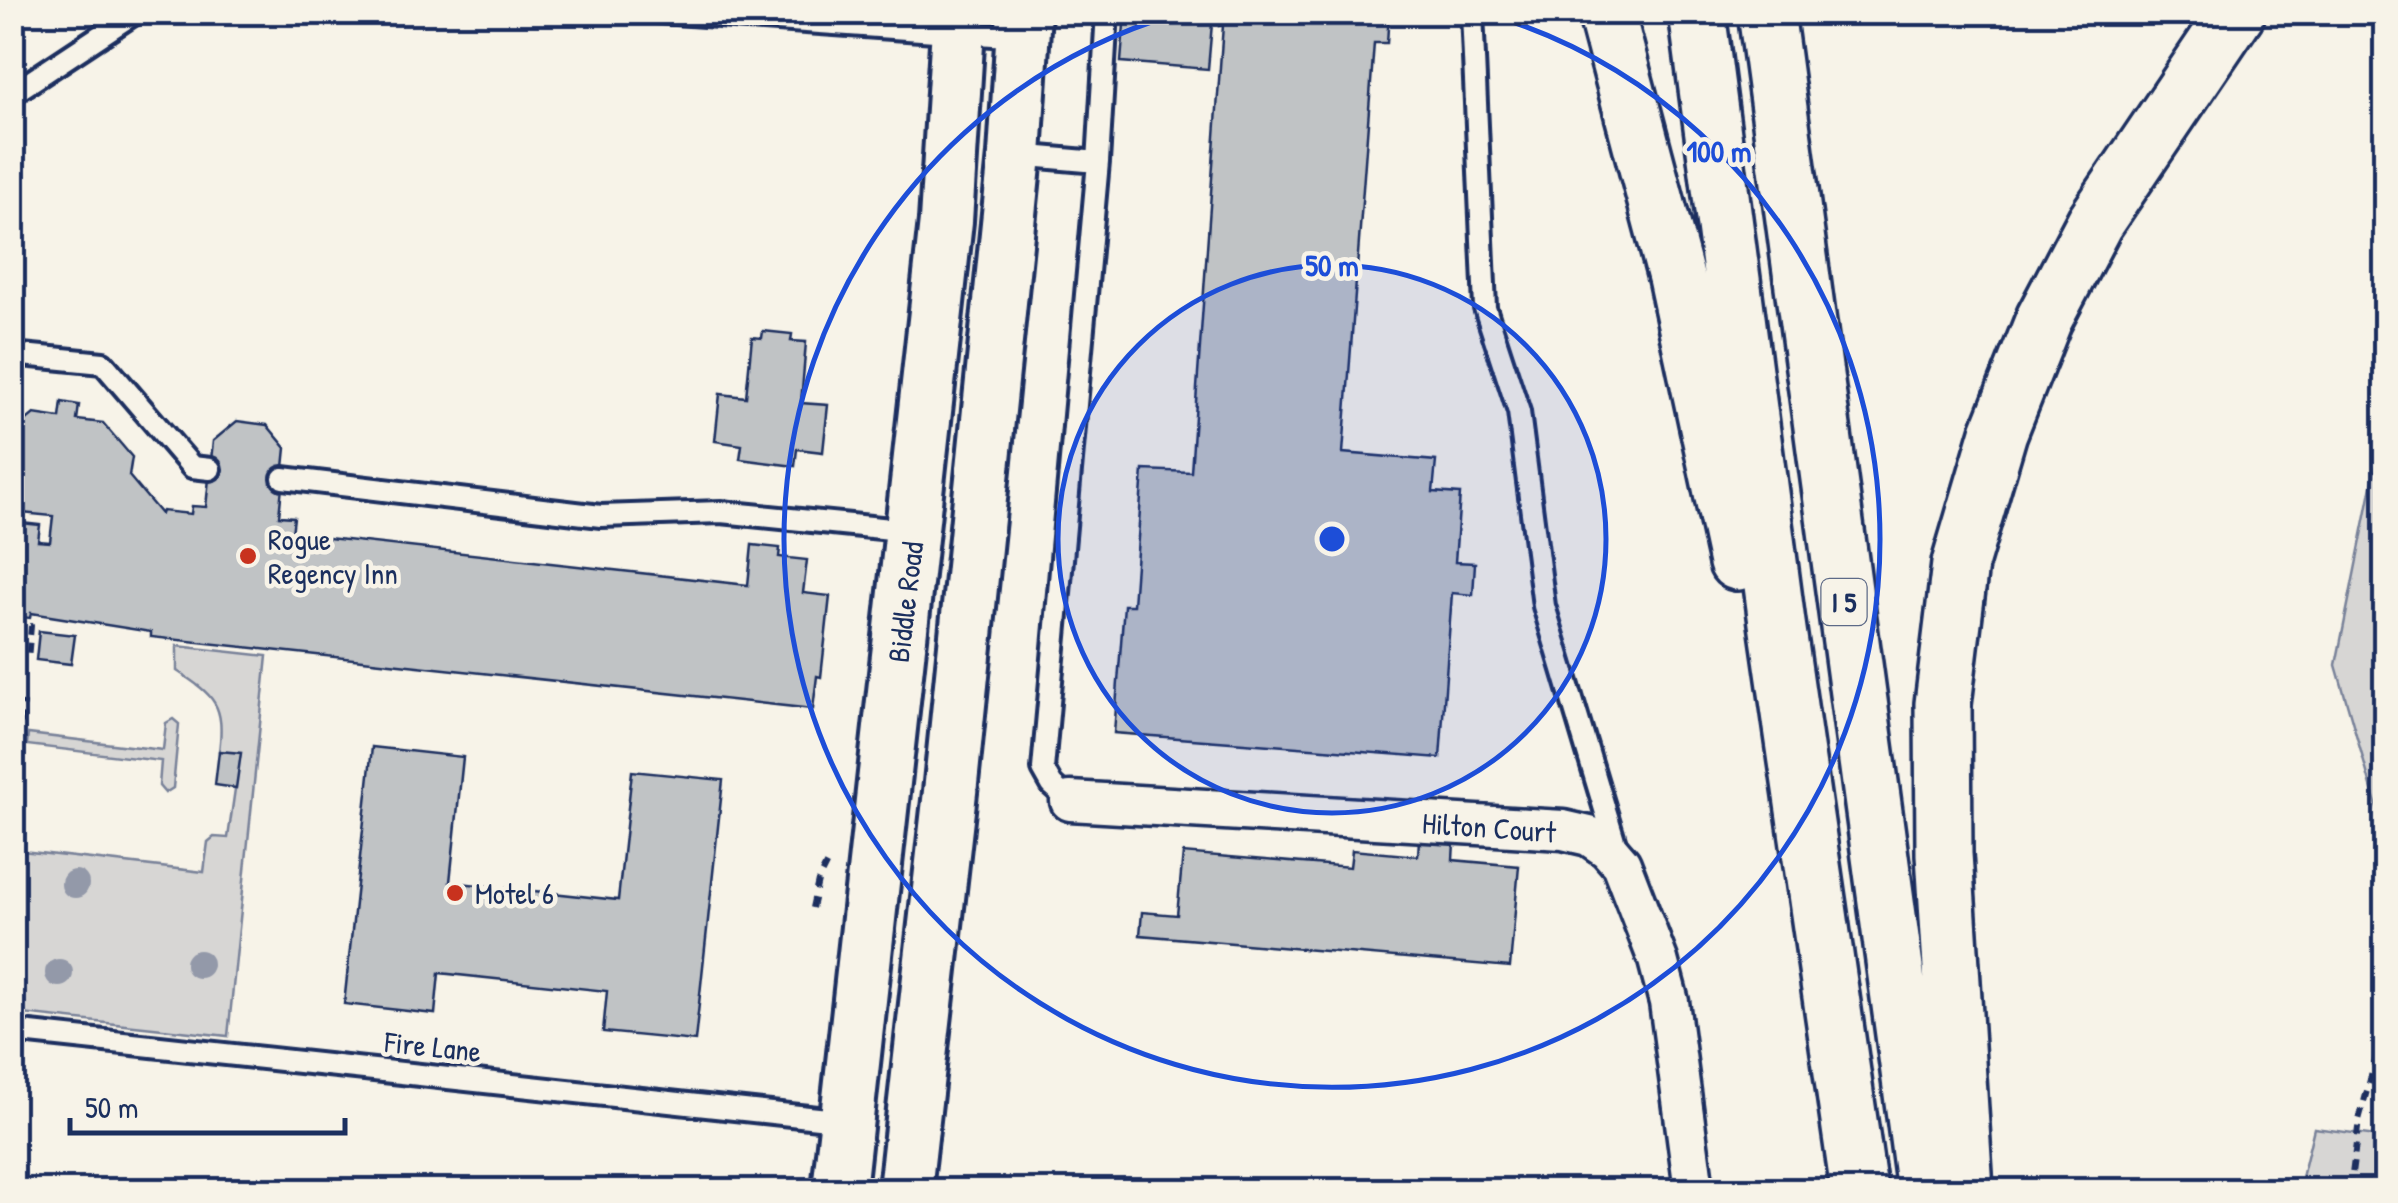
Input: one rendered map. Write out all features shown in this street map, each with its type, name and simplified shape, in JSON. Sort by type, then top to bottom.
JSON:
[{"type":"highway","points":[[1606,12],[1676,277],[1737,562],[1777,623]]},
{"type":"highway","name":"I 5","points":[[1697,12],[1777,623],[1859,1190]]},
{"type":"highway","name":"I 5","points":[[1766,12],[1925,1190]]},
{"type":"highway","points":[[1966,1190],[1944,854],[1943,704],[1960,564],[1999,432],[2044,319],[2095,222],[2238,12]]},
{"type":"main road","name":"Biddle Road","points":[[839,1190],[946,221],[959,23]]},
{"type":"main road","name":"Biddle Road","points":[[905,1190],[949,803],[1024,25]]},
{"type":"street","name":"Hilton Court","points":[[1070,801],[1563,830],[1589,836],[1621,864]]},
{"type":"street","points":[[1621,864],[1658,960],[1668,1002],[1694,1190]]},
{"type":"lane","points":[[12,94],[136,12]]},
{"type":"lane","points":[[662,12],[1024,25]]},
{"type":"lane","points":[[1070,801],[1052,785],[1043,768],[1098,162],[1107,12]]},
{"type":"lane","points":[[1472,12],[1485,308],[1519,412],[1544,606],[1621,864]]},
{"type":"lane","points":[[1014,155],[1098,162]]},
{"type":"lane","points":[[12,354],[103,363],[192,467],[210,469]]},
{"type":"lane","points":[[283,478],[601,516],[721,512],[913,531]]},
{"type":"lane","name":"Fire Lane","points":[[12,1031],[846,1122]]},
{"type":"path","points":[[12,624],[31,626],[28,659]]},
{"type":"path","points":[[16,778],[24,702]]},
{"type":"path","points":[[812,908],[818,880],[837,845]]},
{"type":"path","points":[[2350,1190],[2359,1120],[2386,1020]]},
{"type":"shaded area","points":[[2385,420],[2385,835],[2336,665]]},
{"type":"shaded area","points":[[177,646],[267,656],[228,1036],[13,1013],[13,850],[204,872],[208,842],[214,837],[228,838],[240,754],[219,751],[218,712],[209,695],[177,671]]},
{"type":"shaded area","points":[[173,719],[179,724],[173,788],[165,793],[159,786],[161,761],[27,745],[28,734],[163,750],[166,723]]},
{"type":"shaded area","points":[[2314,1128],[2384,1137],[2385,1134],[2385,1190],[2299,1190]]},
{"type":"building","points":[[1125,12],[1213,12],[1208,69],[1121,62]]},
{"type":"building","points":[[1219,12],[1389,12],[1387,43],[1374,43],[1343,453],[1436,461],[1433,492],[1460,494],[1455,562],[1475,563],[1473,595],[1452,593],[1440,758],[1114,733],[1124,605],[1133,605],[1143,470],[1191,472],[1223,25],[1219,26]]},
{"type":"building","points":[[763,331],[792,334],[791,341],[806,342],[801,403],[828,405],[823,452],[797,449],[795,466],[740,459],[742,445],[715,441],[720,394],[746,397],[752,337],[762,338]]},
{"type":"building","name":"Rogue Regency Inn","points":[[62,402],[79,405],[77,420],[103,423],[132,457],[129,476],[161,514],[191,514],[192,506],[206,507],[213,441],[237,421],[267,425],[286,448],[279,516],[294,517],[292,534],[748,585],[752,545],[780,548],[779,557],[807,560],[803,593],[830,596],[821,677],[817,676],[813,709],[151,637],[151,632],[31,613],[30,618],[12,616],[12,522],[40,525],[38,541],[50,542],[53,516],[12,512],[12,432],[34,414],[60,418]]},
{"type":"building","points":[[39,631],[75,635],[71,664],[36,660]]},
{"type":"building","name":"Motel 6","points":[[372,747],[463,757],[450,882],[618,900],[632,771],[723,780],[695,1041],[603,1032],[607,991],[439,973],[435,1014],[344,1004]]},
{"type":"building","points":[[219,751],[241,753],[236,788],[215,785]]},
{"type":"building","points":[[1419,839],[1454,842],[1453,860],[1519,866],[1510,967],[1140,935],[1142,912],[1177,915],[1183,853],[1350,867],[1352,850],[1418,856]]},
{"type":"place","name":"Rogue Regency Inn","points":[[248,556]]},
{"type":"place","name":"Motel 6","points":[[455,893]]}]
